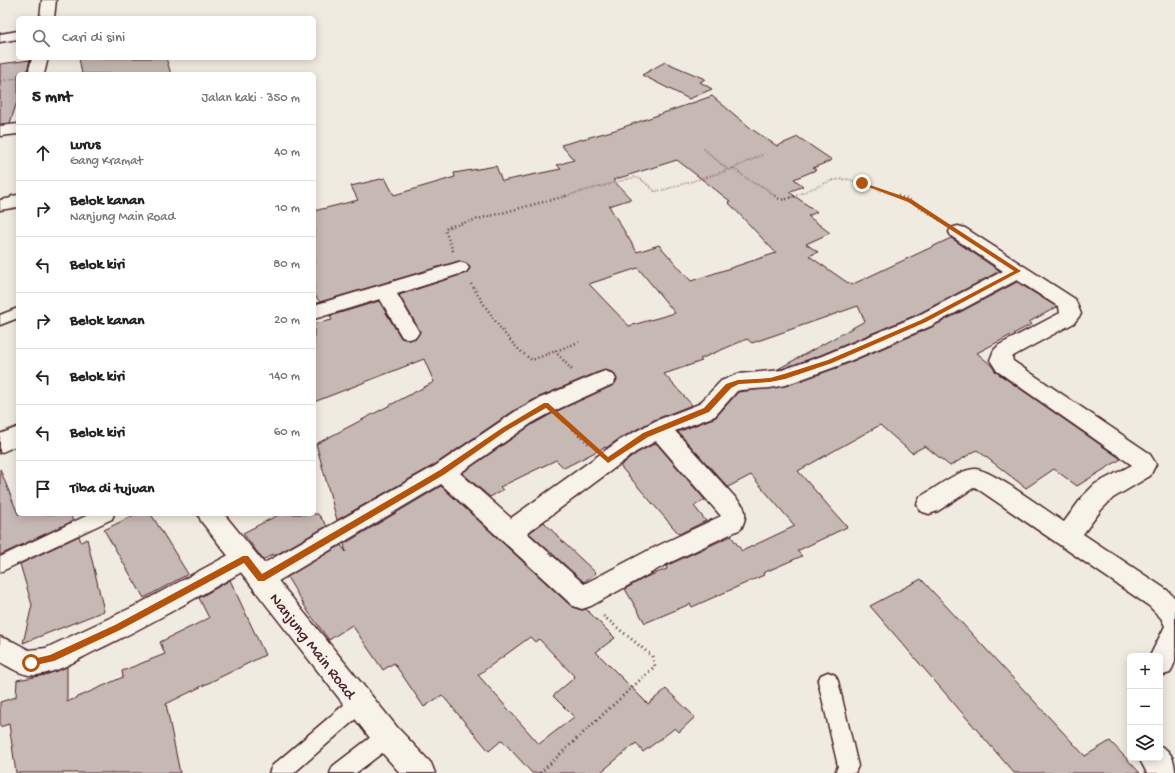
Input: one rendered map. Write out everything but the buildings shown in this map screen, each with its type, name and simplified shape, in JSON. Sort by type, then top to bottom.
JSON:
[{"type":"street","points":[[47,16],[49,0]]},
{"type":"street","points":[[0,38],[16,36]]},
{"type":"street","points":[[36,72],[40,60]]},
{"type":"street","points":[[0,131],[16,129]]},
{"type":"street","points":[[0,205],[16,201]]},
{"type":"street","points":[[958,232],[1068,304],[1071,314],[1067,318],[1007,350],[1002,355],[1001,360],[1005,366],[1138,456],[1144,464],[1142,470],[1104,491],[1092,503],[1067,537]]},
{"type":"street","points":[[316,311],[459,268]]},
{"type":"street","points":[[509,534],[628,446],[659,429],[707,410],[729,386],[738,382],[770,380],[830,361],[924,321],[1018,271]]},
{"type":"street","points":[[385,291],[409,332]]},
{"type":"street","points":[[0,649],[20,660],[31,663],[51,658],[253,568],[442,472],[504,429],[546,405],[605,379]]},
{"type":"street","points":[[442,472],[509,534],[582,598],[658,558],[732,522],[734,513],[659,429]]},
{"type":"street","points":[[0,444],[16,436]]},
{"type":"street","points":[[929,504],[965,481],[975,478],[982,480],[1158,598],[1170,610],[1175,619]]},
{"type":"street","name":"Nanjung Main Road","points":[[212,516],[387,737],[420,773]]},
{"type":"street","points":[[1163,658],[1175,633]]},
{"type":"street","points":[[1156,761],[1166,773]]},
{"type":"lane","points":[[0,320],[16,314]]},
{"type":"lane","points":[[0,565],[102,516]]},
{"type":"lane","points":[[828,680],[848,766],[845,773]]},
{"type":"lane","points":[[279,773],[360,703]]},
{"type":"lane","points":[[340,773],[387,737]]},
{"type":"path","points":[[0,81],[16,78]]},
{"type":"path","points":[[704,149],[729,170]]},
{"type":"path","points":[[579,342],[532,360],[527,358],[515,345],[459,268],[445,230],[448,227],[635,177],[642,180],[655,191],[663,190],[729,170],[762,155]]},
{"type":"path","points":[[733,168],[753,182],[764,187],[779,199],[784,200],[833,180],[848,179],[910,200],[958,232]]},
{"type":"path","points":[[546,405],[608,461]]},
{"type":"path","points":[[540,773],[655,666],[652,656],[582,598]]},
{"type":"route","points":[[31,663],[51,658],[118,628],[246,558],[261,578],[442,472],[504,429],[546,405],[608,461],[646,435],[707,410],[729,386],[738,382],[770,380],[804,371],[830,361],[924,321],[1018,271],[910,200],[862,183]]}]
